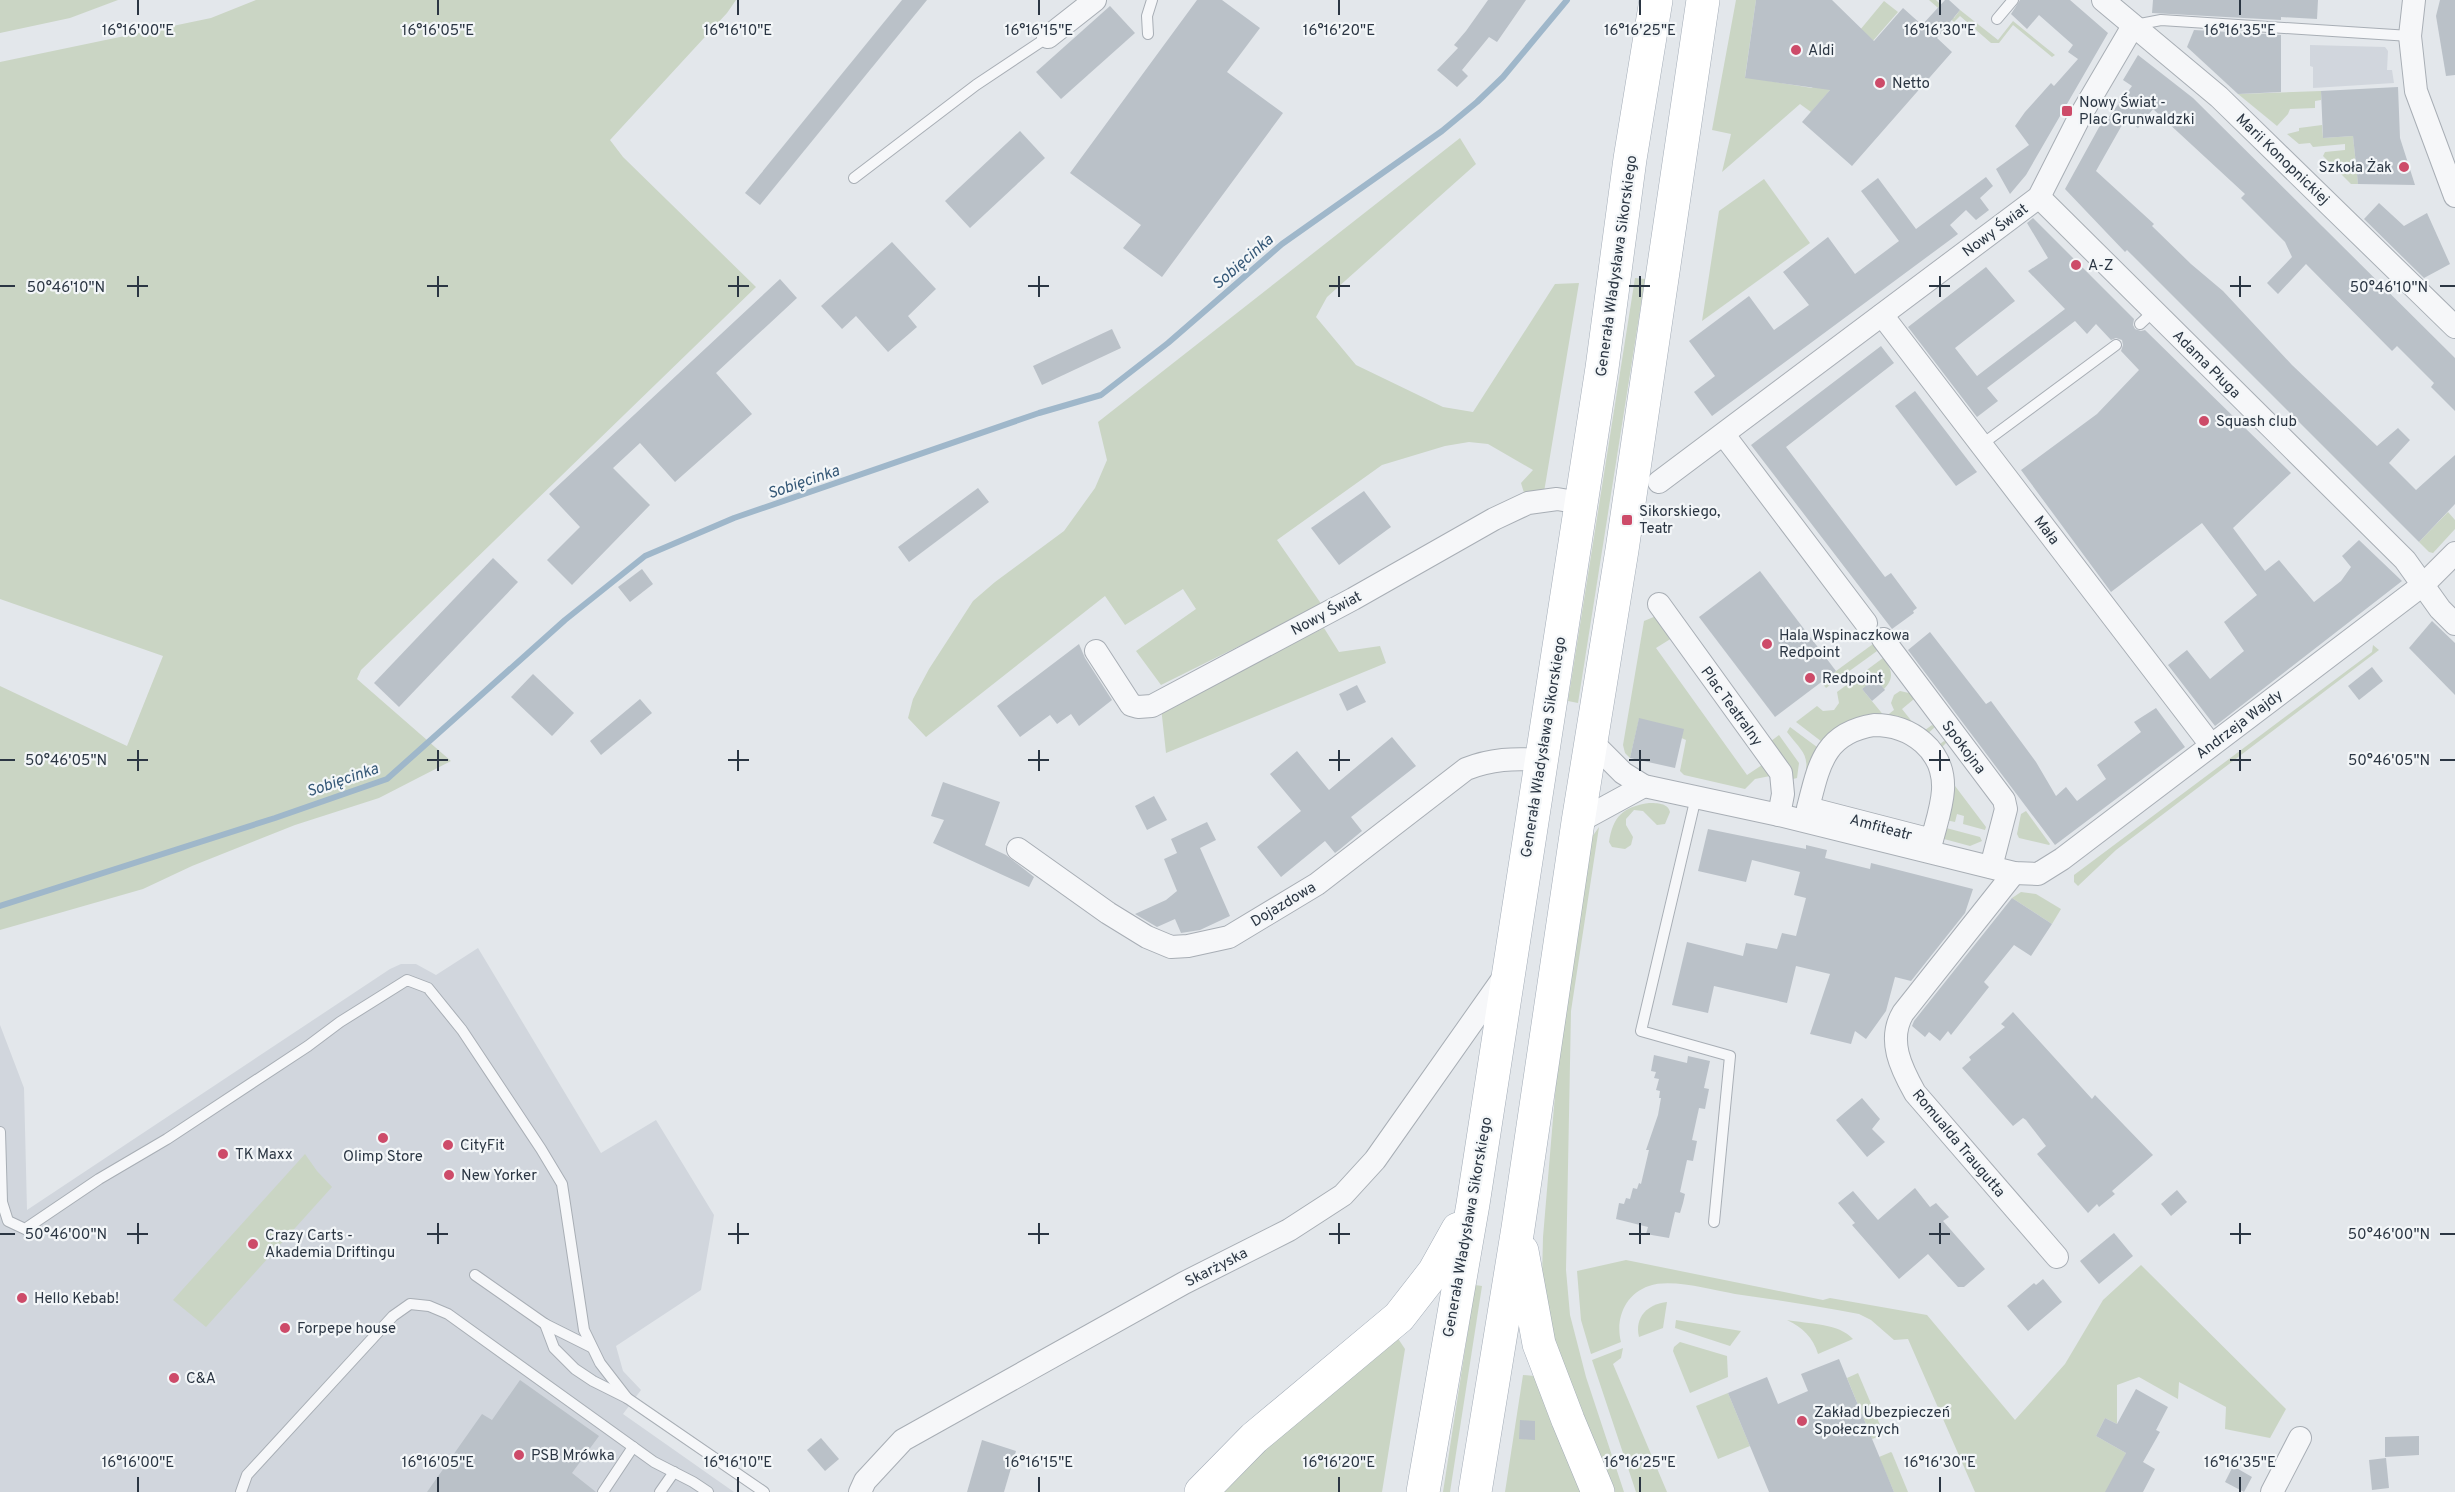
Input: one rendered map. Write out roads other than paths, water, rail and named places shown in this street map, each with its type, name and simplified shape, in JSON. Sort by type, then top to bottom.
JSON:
[{"type":"main road","name":"Generała Władysława Sikorskiego","points":[[1424,1492],[1462,1254],[1473,1204],[1618,260],[1630,159],[1656,0]]},
{"type":"main road","points":[[1475,1492],[1518,1228],[1578,822],[1624,540],[1703,0]]},
{"type":"main road","points":[[1201,1492],[1254,1438],[1399,1317],[1434,1272],[1473,1204]]},
{"type":"main road","points":[[1518,1228],[1539,1344],[1598,1492]]},
{"type":"main road","points":[[1462,1254],[1511,1264]]},
{"type":"street","points":[[1048,37],[1095,0]]},
{"type":"street","name":"Marii Konopnickiej","points":[[2103,0],[2219,97],[2455,327]]},
{"type":"street","points":[[2414,0],[2410,36],[2416,91],[2455,196]]},
{"type":"street","name":"Nowy Świat","points":[[1659,482],[2039,196],[2079,118],[2133,26]]},
{"type":"street","name":"Adama Pługa","points":[[2039,196],[2147,318],[2404,560],[2424,584],[2440,609],[2455,624]]},
{"type":"street","name":"Mała","points":[[1882,315],[2211,745]]},
{"type":"street","points":[[1724,435],[1866,622]]},
{"type":"street","name":"Nowy Świat","points":[[1096,651],[1131,705],[1152,706],[1353,599],[1494,519],[1528,503],[1557,499],[1581,503]]},
{"type":"street","name":"Andrzeja Wajdy","points":[[2014,873],[2038,874],[2062,859],[2424,584],[2455,553]]},
{"type":"street","name":"Plac Teatralny","points":[[1659,604],[1781,773],[1783,794],[1779,815]]},
{"type":"street","name":"Spokojna","points":[[1883,639],[2004,800],[2006,809],[1991,867]]},
{"type":"street","name":"Amfiteatr","points":[[1888,725],[1911,732],[1927,746],[1940,770],[1943,789],[1932,840],[1808,808],[1818,767],[1825,753],[1842,736],[1861,727],[1888,725]]},
{"type":"street","points":[[1591,741],[1623,773],[1644,786],[1779,815],[2014,873]]},
{"type":"street","name":"Dojazdowa","points":[[1018,849],[1108,913],[1147,937],[1171,947],[1188,946],[1229,937],[1317,884],[1466,769],[1485,761],[1516,758],[1541,760]]},
{"type":"street","points":[[1578,822],[1644,786]]},
{"type":"street","name":"Romualda Traugutta","points":[[2014,873],[1903,1013],[1898,1021],[1896,1045],[1903,1071],[1915,1093],[2057,1257]]},
{"type":"street","name":"Skarżyska","points":[[860,1492],[865,1481],[903,1440],[1184,1283],[1289,1230],[1343,1195],[1375,1160],[1509,971]]},
{"type":"street","points":[[2272,1492],[2300,1438]]},
{"type":"lane","points":[[1148,34],[1148,16],[1152,0]]},
{"type":"lane","points":[[1997,18],[2013,0]]},
{"type":"lane","points":[[2133,26],[2161,20],[2410,36]]},
{"type":"lane","points":[[854,178],[975,85],[1048,37]]},
{"type":"lane","points":[[1982,444],[2116,345]]},
{"type":"lane","points":[[1696,797],[1641,1031],[1730,1056],[1714,1222]]},
{"type":"lane","points":[[0,1132],[2,1202],[9,1221],[24,1229],[99,1179],[167,1139],[308,1046],[340,1022],[407,980],[428,988],[462,1030],[542,1149],[562,1184],[580,1316],[591,1347],[612,1380],[627,1398]]},
{"type":"lane","points":[[475,1275],[545,1324],[591,1347]]},
{"type":"lane","points":[[242,1492],[247,1475],[393,1316],[410,1304],[429,1306],[448,1314],[654,1462],[708,1492]]},
{"type":"lane","points":[[545,1324],[554,1348],[593,1381],[627,1398],[764,1492]]},
{"type":"lane","points":[[603,1492],[633,1447]]},
{"type":"lane","points":[[660,1492],[674,1472]]},
{"type":"waterway","name":"Sobięcinka","points":[[0,906],[275,818],[387,779],[565,620],[645,556],[734,518],[1039,413],[1101,395],[1168,343],[1282,244],[1442,131],[1477,102],[1503,77],[1567,0]]},
{"type":"place","name":"Aldi","points":[[1796,50]]},
{"type":"place","name":"Netto","points":[[1880,83]]},
{"type":"place","name":"Nowy Świat - Plac Grunwaldzki","points":[[2067,111]]},
{"type":"place","name":"Szkoła Żak","points":[[2404,167]]},
{"type":"place","name":"A-Z","points":[[2076,265]]},
{"type":"place","name":"Squash club","points":[[2204,421]]},
{"type":"place","name":"Sikorskiego, Teatr","points":[[1627,520]]},
{"type":"place","name":"Hala Wspinaczkowa Redpoint","points":[[1767,644]]},
{"type":"place","name":"Redpoint","points":[[1810,678]]},
{"type":"place","name":"Olimp Store","points":[[383,1138]]},
{"type":"place","name":"CityFit","points":[[448,1145]]},
{"type":"place","name":"TK Maxx","points":[[223,1154]]},
{"type":"place","name":"New Yorker","points":[[449,1175]]},
{"type":"place","name":"Crazy Carts - Akademia Driftingu","points":[[253,1244]]},
{"type":"place","name":"Hello Kebab!","points":[[22,1298]]},
{"type":"place","name":"Forpepe house","points":[[285,1328]]},
{"type":"place","name":"C&A","points":[[174,1378]]},
{"type":"place","name":"Zakład Ubezpieczeń Społecznych","points":[[1802,1421]]},
{"type":"place","name":"PSB Mrówka","points":[[519,1455]]}]
